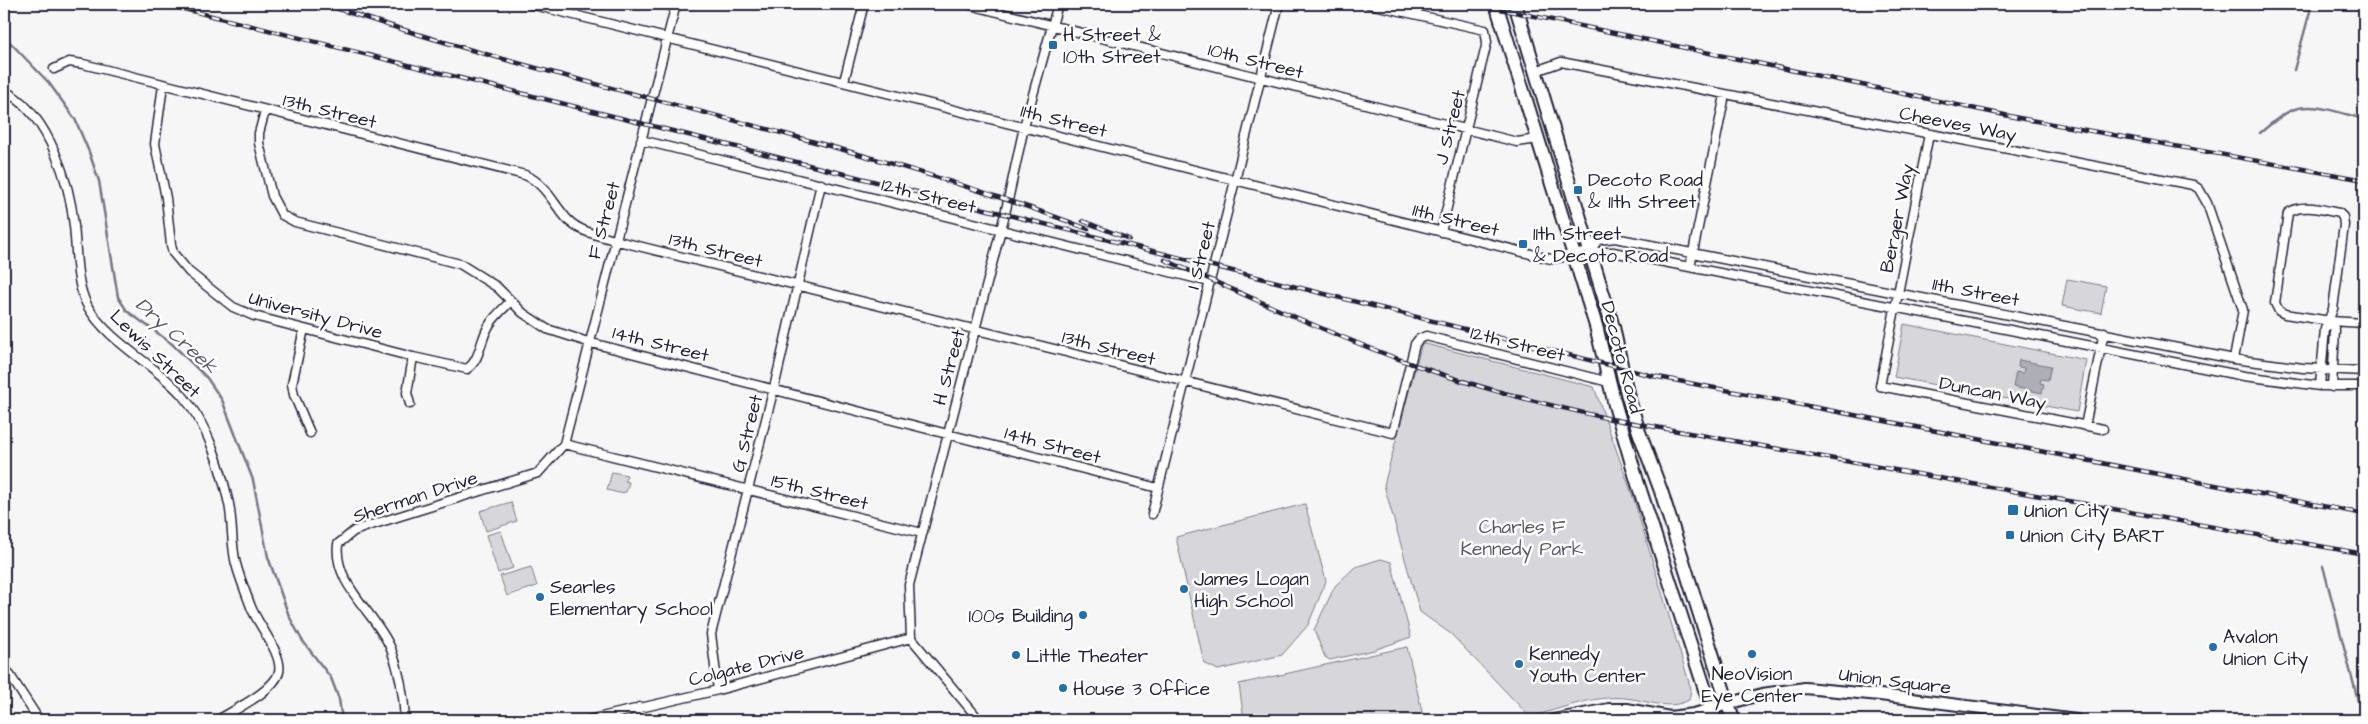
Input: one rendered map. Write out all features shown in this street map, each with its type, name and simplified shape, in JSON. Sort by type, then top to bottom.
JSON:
[{"type":"main road","name":"Decoto Road","points":[[1496,4],[1596,326],[1609,382],[1637,481],[1713,715]]},
{"type":"main road","name":"Decoto Road","points":[[1515,4],[1613,327],[1627,393],[1661,491],[1733,720]]},
{"type":"street","name":"11th Street","points":[[530,4],[1550,259],[1589,252],[1634,254],[1690,267],[2244,376],[2320,386],[2364,386]]},
{"type":"street","name":"F Street","points":[[564,444],[588,342],[676,4]]},
{"type":"street","points":[[844,81],[864,4]]},
{"type":"street","name":"10th Street","points":[[966,4],[1466,129],[1522,142],[1538,139]]},
{"type":"street","name":"H Street","points":[[911,638],[909,585],[1000,230],[1024,127],[1058,4]]},
{"type":"street","name":"I Street","points":[[1152,514],[1279,4]]},
{"type":"street","name":"J Street","points":[[1369,4],[1485,30],[1487,42],[1441,232]]},
{"type":"street","name":"13th Street","points":[[54,69],[69,62],[525,175],[540,184],[568,220],[586,232],[797,287],[1393,433]]},
{"type":"street","name":"Cheeves Way","points":[[1536,71],[1560,62],[2197,187],[2207,203],[2243,310],[2234,359]]},
{"type":"street","name":"University Drive","points":[[163,85],[155,144],[166,198],[173,253],[189,272],[233,308],[254,316],[413,358],[467,369],[475,361],[482,338],[490,324],[511,301]]},
{"type":"street","points":[[1690,267],[1725,94]]},
{"type":"street","name":"Lewis Street","points":[[7,95],[23,102],[36,119],[63,173],[71,200],[79,280],[88,307],[104,326],[181,394],[202,423],[214,451],[229,505],[236,564],[254,614],[278,657],[279,671],[272,685],[218,720]]},
{"type":"street","name":"14th Street","points":[[265,110],[259,133],[259,143],[272,196],[282,215],[295,222],[460,264],[497,287],[523,313],[547,329],[588,342],[774,388],[1158,488]]},
{"type":"street","name":"Berger Way","points":[[1895,308],[1929,134]]},
{"type":"street","name":"12th Street","points":[[641,140],[1210,282]]},
{"type":"street","name":"G Street","points":[[718,690],[711,634],[774,388],[821,184]]},
{"type":"street","points":[[2320,386],[2325,329],[2330,321],[2334,309],[2343,234],[2342,217],[2339,213],[2303,208],[2294,209],[2288,213],[2275,303],[2279,311],[2285,314],[2330,321],[2364,323]]},
{"type":"street","name":"11th Street","points":[[1589,252],[1598,240],[1615,238],[2104,332],[2234,359],[2321,370],[2364,371]]},
{"type":"street","name":"Duncan Way","points":[[1895,308],[1880,386],[2085,426]]},
{"type":"street","points":[[2330,321],[2335,330],[2332,387]]},
{"type":"street","points":[[304,329],[292,384],[294,395],[310,434]]},
{"type":"street","points":[[2103,429],[2085,426],[2104,332]]},
{"type":"street","name":"12th Street","points":[[1393,433],[1415,344],[1419,339],[1426,336],[1609,382]]},
{"type":"street","points":[[410,404],[407,393],[413,358]]},
{"type":"street","name":"15th Street","points":[[564,444],[922,533]]},
{"type":"street","name":"Sherman Drive","points":[[406,720],[404,694],[390,648],[348,584],[337,556],[338,544],[354,531],[538,473],[564,444]]},
{"type":"street","points":[[911,638],[976,716],[977,720]]},
{"type":"street","name":"Colgate Drive","points":[[588,720],[718,690],[911,638]]},
{"type":"street","points":[[4,666],[39,720]]},
{"type":"street","name":"Union Square","points":[[1553,720],[1566,719],[1609,709],[1627,709],[1670,716],[1713,715],[1728,704],[1776,691],[1817,689],[2076,720]]},
{"type":"street","points":[[639,707],[642,720]]},
{"type":"green space","points":[[2067,279],[2106,286],[2101,313],[2062,306]]},
{"type":"green space","points":[[1904,324],[2086,360],[2077,412],[1894,377]]},
{"type":"green space","name":"Charles F Kennedy Park","points":[[1422,343],[1594,387],[1634,500],[1691,689],[1689,700],[1673,705],[1665,705],[1625,698],[1601,699],[1577,703],[1530,717],[1451,634],[1420,612],[1384,485]]},
{"type":"green space","points":[[612,472],[627,475],[625,481],[629,482],[626,492],[619,493],[607,490]]},
{"type":"green space","points":[[511,502],[517,521],[486,531],[480,511]]},
{"type":"green space","points":[[1305,504],[1326,581],[1308,625],[1282,655],[1218,670],[1204,663],[1176,537]]},
{"type":"green space","points":[[501,531],[513,568],[498,573],[486,535]]},
{"type":"green space","points":[[1381,559],[1391,562],[1411,637],[1374,650],[1330,660],[1325,657],[1314,630],[1335,586],[1355,567]]},
{"type":"green space","points":[[531,567],[537,586],[507,596],[500,576]]},
{"type":"green space","points":[[1407,647],[1424,720],[1244,720],[1239,684]]},
{"type":"shaded area","points":[[2019,360],[2051,366],[2048,380],[2041,379],[2040,383],[2044,384],[2042,393],[2013,387],[2016,372],[2023,373],[2024,368],[2018,367]]},
{"type":"waterway","points":[[2294,70],[2312,4]]},
{"type":"waterway","name":"Dry Creek","points":[[4,36],[49,83],[75,119],[99,181],[118,297],[127,311],[171,343],[207,378],[222,400],[253,480],[268,557],[289,616],[302,640],[331,678],[339,699],[342,720]]},
{"type":"waterway","points":[[2260,133],[2283,115],[2301,108],[2328,109],[2364,119]]},
{"type":"waterway","points":[[2323,566],[2363,720]]},
{"type":"railway","points":[[164,4],[1653,376],[2364,514]]},
{"type":"railway","points":[[324,4],[514,62],[899,166],[994,196],[1088,229]]},
{"type":"railway","points":[[1476,4],[2019,118],[2364,180]]},
{"type":"railway","points":[[1083,221],[1129,239]]},
{"type":"railway","points":[[1165,260],[1333,333],[1401,360],[1479,386],[1545,404],[1611,419],[2364,554]]},
{"type":"place","name":"H Street & 10th Street","points":[[1053,45]]},
{"type":"place","name":"Decoto Road & 11th Street","points":[[1578,190]]},
{"type":"place","name":"11th Street & Decoto Road","points":[[1523,244]]},
{"type":"place","name":"Union City","points":[[2013,510]]},
{"type":"place","name":"Union City BART","points":[[2010,535]]},
{"type":"place","name":"James Logan High School","points":[[1184,589]]},
{"type":"place","name":"Searles Elementary School","points":[[540,597]]},
{"type":"place","name":"100s Building","points":[[1083,615]]},
{"type":"place","name":"Avalon Union City","points":[[2213,647]]},
{"type":"place","name":"NeoVision Eye Center","points":[[1752,654]]},
{"type":"place","name":"Little Theater","points":[[1016,655]]},
{"type":"place","name":"Kennedy Youth Center","points":[[1519,664]]},
{"type":"place","name":"House 3 Office","points":[[1063,688]]}]
